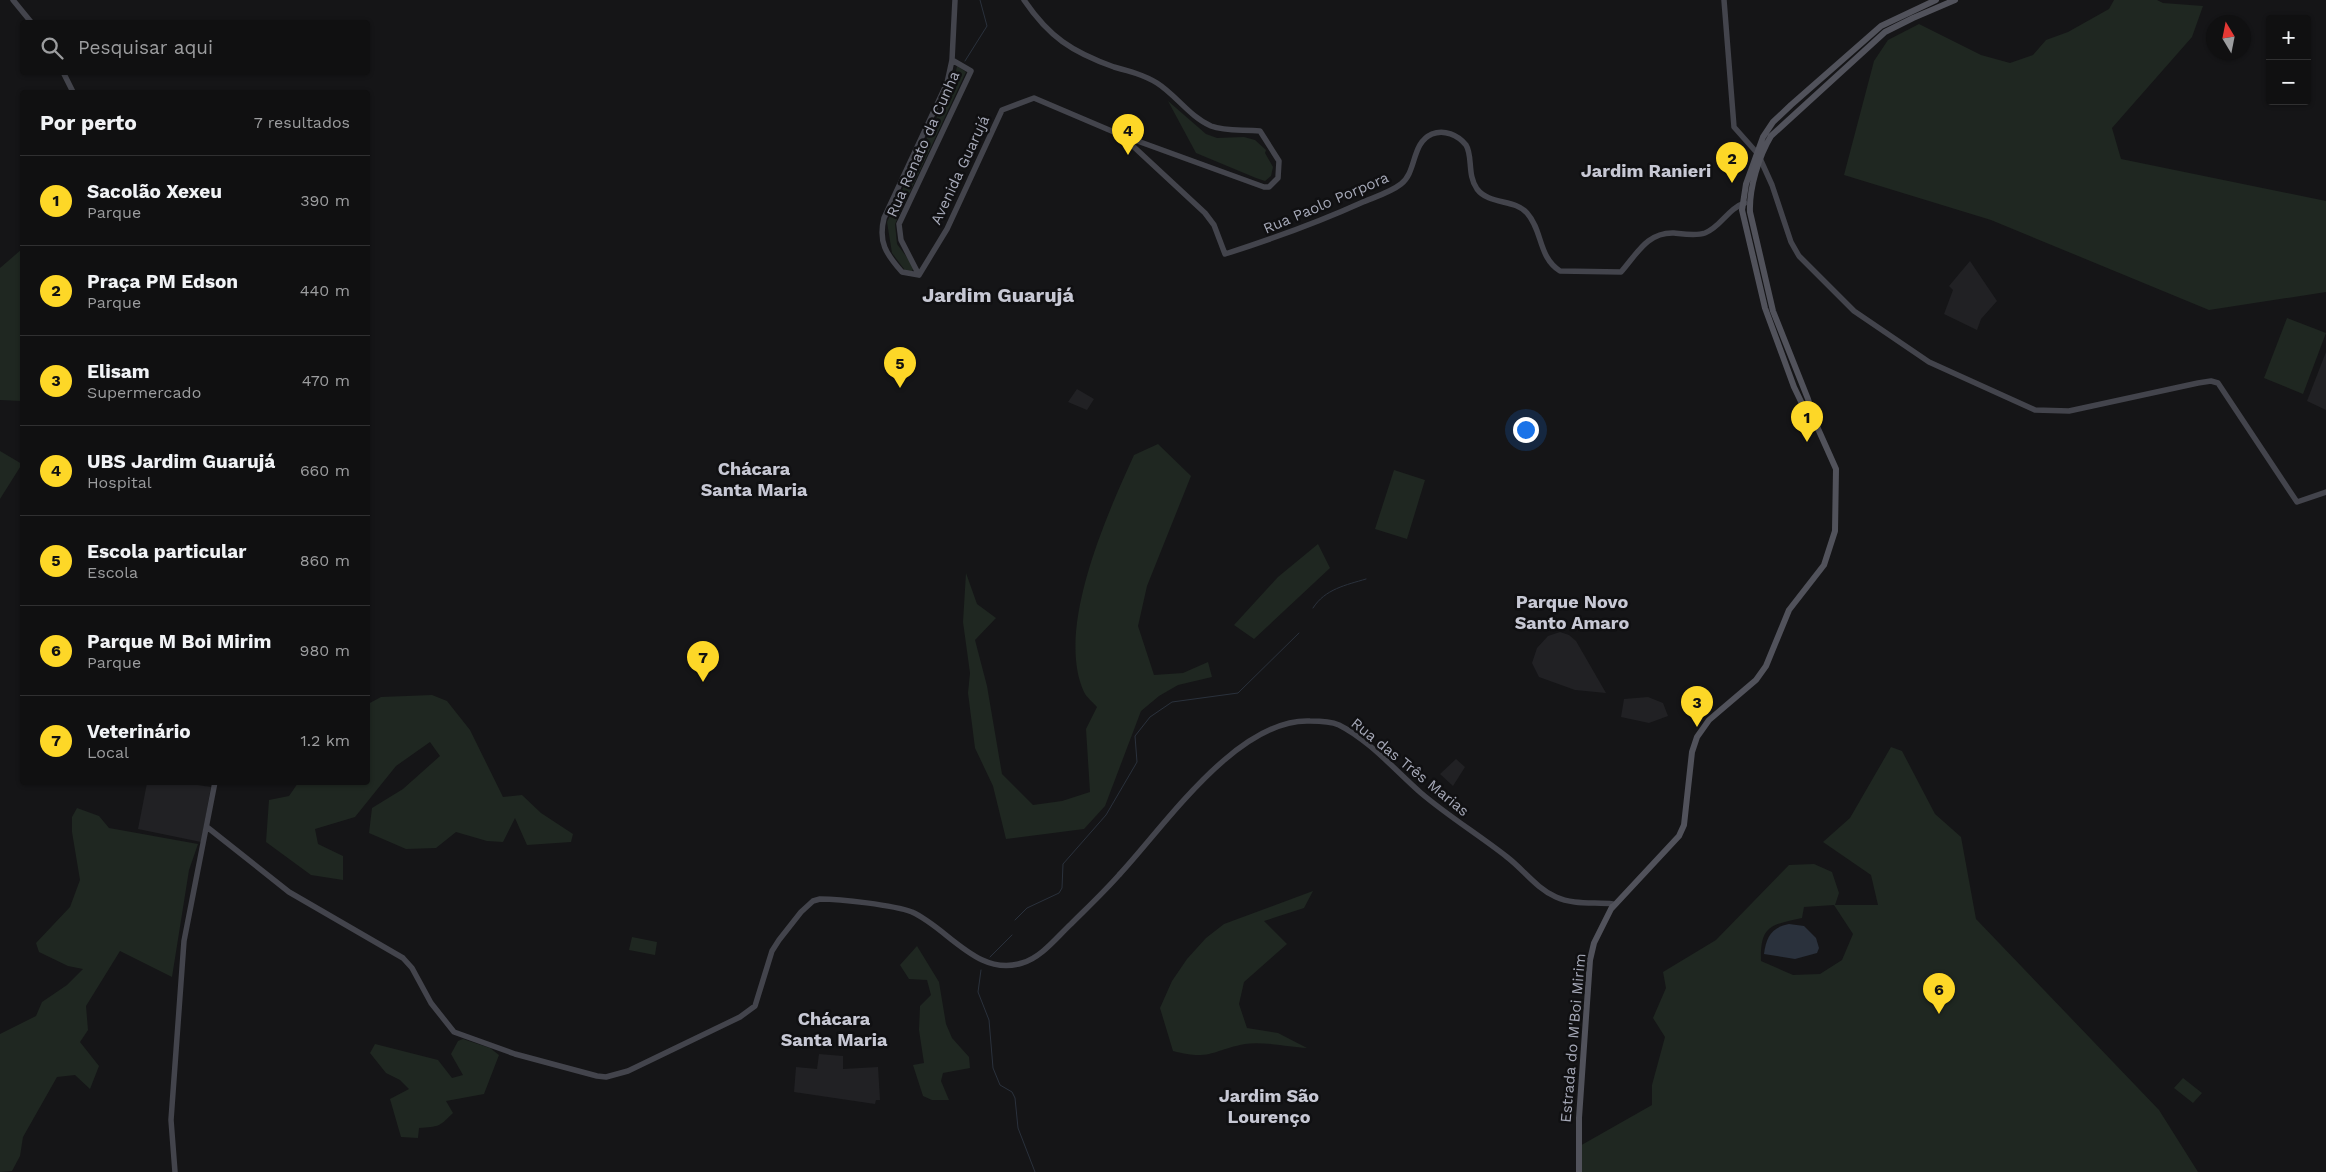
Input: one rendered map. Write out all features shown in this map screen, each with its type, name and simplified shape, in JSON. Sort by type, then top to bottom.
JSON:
[{"type":"main road","name":"Estrada do M'Boi Mirim","points":[[1815,422],[1808,414],[1798,395],[1772,330],[1746,234],[1742,204],[1756,151],[1773,122],[1871,33],[1889,20],[1936,0]]},
{"type":"main road","name":"Estrada do M'Boi Mirim","points":[[1579,1172],[1579,1118],[1590,960],[1594,943],[1622,890],[1636,881],[1664,854],[1678,836],[1684,825],[1692,752],[1697,737],[1709,720],[1756,680],[1766,666],[1789,610],[1818,574],[1830,551],[1836,522],[1836,469],[1815,422],[1808,399],[1773,311],[1757,245],[1750,202],[1761,161],[1771,136],[1876,39],[1893,27],[1955,0]]},
{"type":"street","points":[[13,0],[29,20]]},
{"type":"street","points":[[919,274],[902,272],[889,256],[881,238],[884,218],[947,83],[952,60],[954,0]]},
{"type":"street","name":"Avenida Guarujá","points":[[919,274],[947,229],[1002,110],[1034,98],[1121,135],[1264,187],[1274,184],[1280,167],[1260,132],[1212,127],[1202,121],[1156,82],[1142,75],[1093,59],[1072,49],[1050,34],[1024,0]]},
{"type":"street","points":[[1724,0],[1732,122],[1738,135],[1756,151],[1799,256],[1854,311],[1917,354],[2029,409],[2044,412],[2069,411],[2210,381],[2218,383],[2297,502],[2326,492]]},
{"type":"street","name":"Rua Renato da Cunha","points":[[919,274],[901,240],[899,224],[971,71],[952,60]]},
{"type":"street","points":[[64,75],[72,90]]},
{"type":"street","name":"Rua Paolo Porpora","points":[[1136,150],[1205,213],[1214,225],[1226,254],[1340,212],[1396,187],[1405,180],[1422,142],[1428,136],[1442,132],[1458,138],[1466,145],[1471,175],[1480,192],[1526,211],[1532,220],[1546,257],[1560,271],[1621,272],[1650,238],[1667,233],[1702,234],[1742,204]]},
{"type":"street","points":[[1121,135],[1136,150],[1140,142]]},
{"type":"street","points":[[1742,204],[1750,202]]},
{"type":"street","points":[[899,280],[902,272]]},
{"type":"street","name":"Rua das Três Marias","points":[[207,827],[289,892],[402,958],[412,968],[431,1002],[454,1032],[515,1054],[606,1077],[628,1072],[740,1017],[755,1006],[772,952],[800,912],[813,901],[827,899],[910,912],[936,926],[959,946],[986,962],[996,964],[1023,963],[1042,952],[1112,882],[1216,767],[1261,734],[1278,726],[1309,720],[1338,724],[1366,745],[1442,810],[1507,857],[1546,892],[1569,902],[1612,906]]},
{"type":"street","points":[[175,1172],[171,1120],[184,941],[214,785]]},
{"type":"shaded area","points":[[2114,0],[2157,0],[2163,3],[2203,6],[2192,37],[2112,128],[2121,159],[2326,201],[2326,292],[2209,310],[1991,220],[1844,175],[1874,61],[1888,40],[1919,24],[1981,55],[2010,63],[2033,55],[2046,40],[2068,32],[2109,9]]},
{"type":"shaded area","points":[[957,66],[966,72],[895,224],[897,244],[914,267],[911,273],[907,273],[892,253],[887,222],[954,81]]},
{"type":"shaded area","points":[[1168,101],[1206,134],[1217,138],[1244,137],[1255,140],[1266,150],[1265,153],[1273,167],[1271,176],[1265,181],[1196,153]]},
{"type":"shaded area","points":[[20,251],[20,401],[0,400],[0,268]]},
{"type":"shaded area","points":[[1970,261],[1997,301],[1981,319],[1977,330],[1944,314],[1953,290],[1949,286]]},
{"type":"shaded area","points":[[2287,318],[2326,333],[2303,394],[2264,378]]},
{"type":"shaded area","points":[[2326,352],[2326,410],[2307,401]]},
{"type":"shaded area","points":[[1077,389],[1094,399],[1087,410],[1068,402]]},
{"type":"shaded area","points":[[1158,444],[1191,476],[1147,586],[1138,626],[1154,675],[1183,673],[1208,662],[1212,677],[1178,685],[1159,696],[1141,711],[1105,806],[1084,829],[1006,839],[993,786],[975,748],[968,693],[970,673],[963,622],[966,573],[977,604],[996,618],[975,640],[987,686],[1002,774],[1033,805],[1062,801],[1090,792],[1086,729],[1097,707],[1084,692],[1077,666],[1076,637],[1080,605],[1088,572],[1099,540],[1134,455]]},
{"type":"shaded area","points":[[0,451],[20,463],[20,467],[0,499]]},
{"type":"shaded area","points":[[1394,470],[1425,480],[1407,539],[1375,529]]},
{"type":"shaded area","points":[[1318,544],[1330,568],[1254,639],[1234,625],[1278,577]]},
{"type":"shaded area","points":[[1560,632],[1569,635],[1576,641],[1606,693],[1575,690],[1539,677],[1532,663],[1537,648],[1548,636]]},
{"type":"shaded area","points":[[432,695],[447,701],[470,730],[503,797],[522,795],[541,813],[573,834],[571,842],[527,845],[515,818],[503,842],[487,841],[456,832],[436,848],[406,849],[369,833],[372,808],[403,789],[440,756],[430,742],[396,766],[355,817],[315,829],[318,844],[343,856],[343,880],[311,875],[266,842],[269,800],[289,796],[297,785],[370,785],[370,703],[381,697]]},
{"type":"shaded area","points":[[1648,697],[1663,703],[1668,716],[1649,723],[1621,717],[1624,699]]},
{"type":"shaded area","points":[[1891,747],[1902,751],[1935,814],[1961,837],[1976,919],[2159,1110],[2198,1172],[1579,1172],[1578,1147],[1652,1105],[1652,1085],[1665,1037],[1653,1018],[1666,988],[1663,972],[1716,940],[1789,865],[1814,864],[1832,872],[1839,893],[1835,905],[1878,905],[1871,875],[1823,842],[1850,818]],"holes":[[[1834,905],[1853,934],[1842,960],[1820,974],[1793,975],[1761,961],[1761,949],[1765,933],[1775,925],[1802,918],[1804,907]]]},
{"type":"shaded area","points":[[1456,759],[1465,767],[1453,786],[1440,774]]},
{"type":"shaded area","points":[[147,785],[198,785],[211,787],[201,842],[138,829]]},
{"type":"shaded area","points":[[77,808],[99,816],[109,828],[198,844],[189,870],[172,977],[120,951],[86,1006],[88,1030],[80,1042],[99,1066],[90,1089],[75,1075],[57,1077],[23,1137],[20,1156],[12,1171],[0,1172],[0,1034],[36,1016],[42,1002],[67,985],[83,969],[68,966],[39,952],[36,943],[70,907],[80,880],[72,832],[72,817]]},
{"type":"shaded area","points":[[1313,891],[1304,908],[1264,921],[1287,944],[1244,982],[1239,1004],[1247,1028],[1278,1033],[1307,1048],[1252,1043],[1204,1055],[1173,1051],[1160,1008],[1172,981],[1187,959],[1206,938],[1224,924]]},
{"type":"shaded area","points":[[1789,924],[1804,926],[1816,938],[1819,948],[1817,953],[1795,959],[1764,954],[1768,938],[1774,930]]},
{"type":"shaded area","points":[[632,937],[657,942],[655,955],[629,950]]},
{"type":"shaded area","points":[[917,946],[939,982],[946,1024],[952,1038],[969,1057],[970,1068],[943,1073],[941,1081],[949,1100],[932,1100],[923,1096],[913,1065],[924,1063],[919,1030],[920,1006],[931,995],[927,980],[909,979],[900,965]]},
{"type":"shaded area","points":[[463,1039],[490,1048],[499,1055],[484,1094],[446,1101],[453,1113],[441,1124],[419,1128],[418,1138],[401,1137],[390,1099],[409,1089],[400,1080],[386,1073],[370,1053],[375,1044],[438,1060],[452,1078],[463,1075],[451,1054],[458,1041]]},
{"type":"shaded area","points":[[819,1054],[843,1056],[843,1069],[878,1067],[880,1100],[876,1100],[875,1104],[794,1092],[796,1067],[817,1069]]},
{"type":"shaded area","points":[[2183,1078],[2202,1093],[2193,1103],[2174,1088]]},
{"type":"waterway","points":[[965,61],[987,26],[980,0]]},
{"type":"waterway","points":[[1313,608],[1330,592],[1366,579]]},
{"type":"waterway","points":[[1015,920],[1027,908],[1059,893],[1062,888],[1063,864],[1106,815],[1137,762],[1135,736],[1150,717],[1172,702],[1238,693],[1299,633]]},
{"type":"waterway","points":[[990,957],[1012,935]]},
{"type":"waterway","points":[[981,970],[978,992],[989,1020],[993,1068],[1000,1085],[1012,1092],[1015,1098],[1018,1128],[1035,1172]]},
{"type":"place","name":"UBS Jardim Guarujá","points":[[1128,155]]},
{"type":"place","name":"Praça PM Edson","points":[[1732,183]]},
{"type":"place","name":"Escola particular","points":[[900,388]]},
{"type":"place","name":"Sacolão Xexeu","points":[[1807,442]]},
{"type":"place","name":"Veterinário","points":[[703,682]]},
{"type":"place","name":"Elisam","points":[[1697,727]]},
{"type":"place","name":"Parque M Boi Mirim","points":[[1939,1014]]},
{"type":"district","name":"Jardim Ranieri","points":[[1646,170]]},
{"type":"district","name":"Jardim Guarujá","points":[[998,295]]},
{"type":"district","name":"Chácara Santa Maria","points":[[754,478]]},
{"type":"district","name":"Parque Novo Santo Amaro","points":[[1572,611]]},
{"type":"district","name":"Chácara Santa Maria","points":[[834,1028]]},
{"type":"district","name":"Jardim São Lourenço","points":[[1269,1105]]}]
